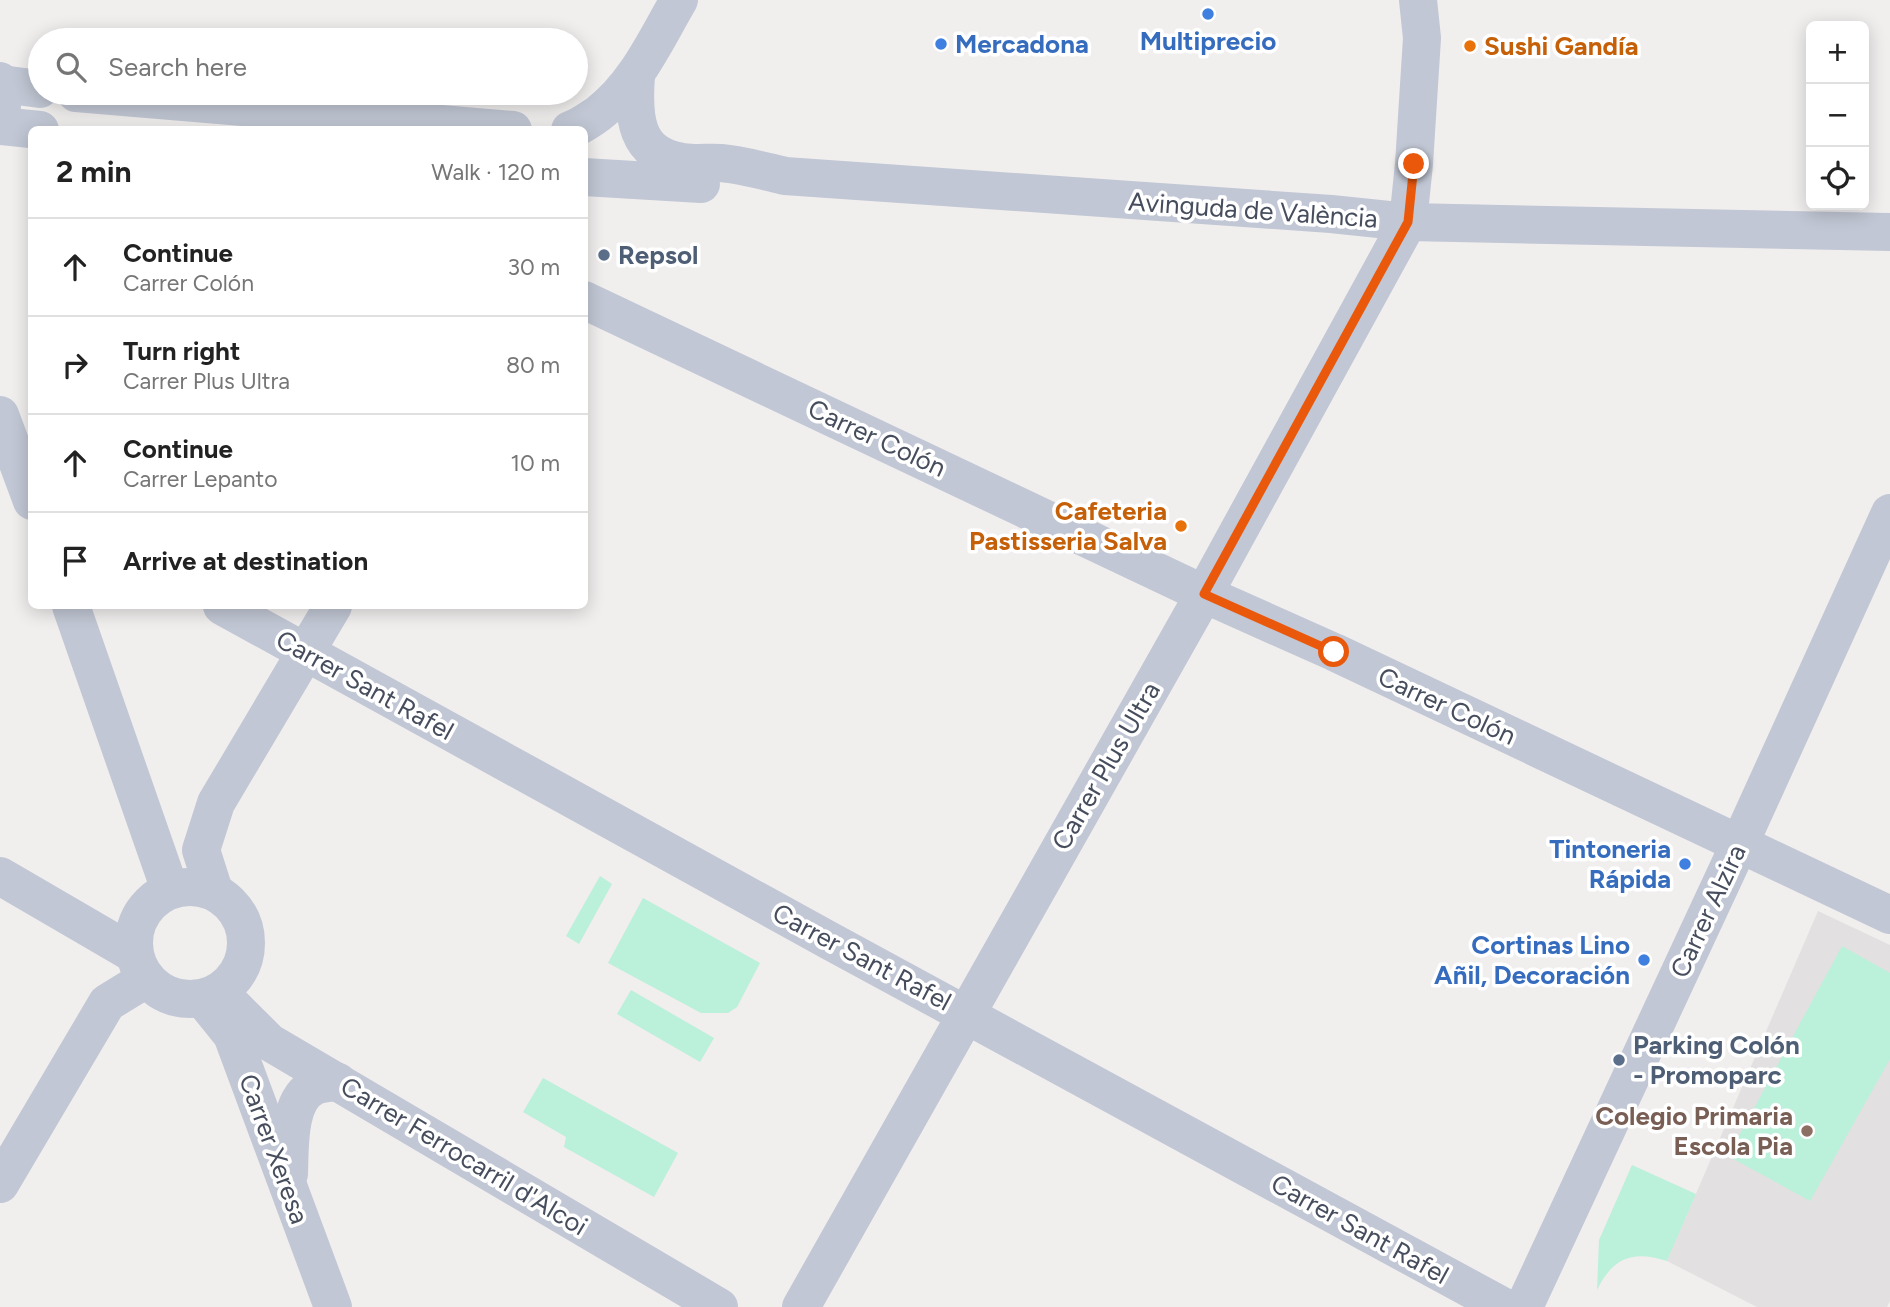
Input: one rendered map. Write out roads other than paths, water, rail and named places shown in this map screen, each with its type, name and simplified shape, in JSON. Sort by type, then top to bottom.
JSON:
[{"type":"street","points":[[579,126],[614,102],[636,75],[679,0]]},
{"type":"street","points":[[1408,222],[1422,38],[1419,0]]},
{"type":"street","name":"Avinguda de València","points":[[636,75],[634,102],[640,135],[648,147],[663,157],[684,162],[740,165],[785,176],[1331,214],[1408,222],[1890,232]]},
{"type":"street","points":[[28,87],[0,83],[0,125],[28,128]]},
{"type":"street","points":[[218,105],[466,126]]},
{"type":"street","name":"Avinguda de València","points":[[588,177],[718,185],[785,176]]},
{"type":"street","name":"Carrer Plus Ultra","points":[[801,1307],[1204,594],[1408,222]]},
{"type":"street","name":"Carrer Colón","points":[[588,302],[1890,915]]},
{"type":"street","points":[[0,415],[28,490]]},
{"type":"street","name":"Carrer Alzira","points":[[1524,1307],[1890,513]]},
{"type":"street","points":[[72,609],[170,890]]},
{"type":"street","name":"Carrer Sant Rafel","points":[[227,609],[830,941],[1504,1307]]},
{"type":"street","points":[[214,891],[201,850],[216,803],[331,609]]},
{"type":"street","points":[[0,876],[140,967],[158,990],[172,997],[187,1000],[211,995],[232,981],[242,966],[246,931],[239,915],[228,901],[214,891],[200,886],[170,890],[145,908],[137,922],[133,938],[140,967]]},
{"type":"street","points":[[0,1184],[107,1003],[140,967]]},
{"type":"street","name":"Carrer Ferrocarril d'Alcoi","points":[[211,995],[269,1042],[719,1307]]},
{"type":"street","name":"Carrer Xeresa","points":[[211,995],[232,1035],[333,1307]]},
{"type":"street","points":[[288,1187],[296,1107],[311,1088],[338,1082]]},
{"type":"place","name":"Multiprecio","points":[[1208,14]]},
{"type":"place","name":"Mercadona","points":[[941,44]]},
{"type":"place","name":"Sushi Gandía","points":[[1470,46]]},
{"type":"place","name":"Repsol","points":[[604,255]]},
{"type":"place","name":"Cafeteria Pastisseria Salva","points":[[1181,526]]},
{"type":"place","name":"Tintoneria Rápida","points":[[1685,864]]},
{"type":"place","name":"Cortinas Lino Añil, Decoración","points":[[1644,960]]},
{"type":"place","name":"Parking Colón - Promoparc","points":[[1619,1060]]},
{"type":"place","name":"Colegio Primaria Escola Pia","points":[[1807,1131]]}]
